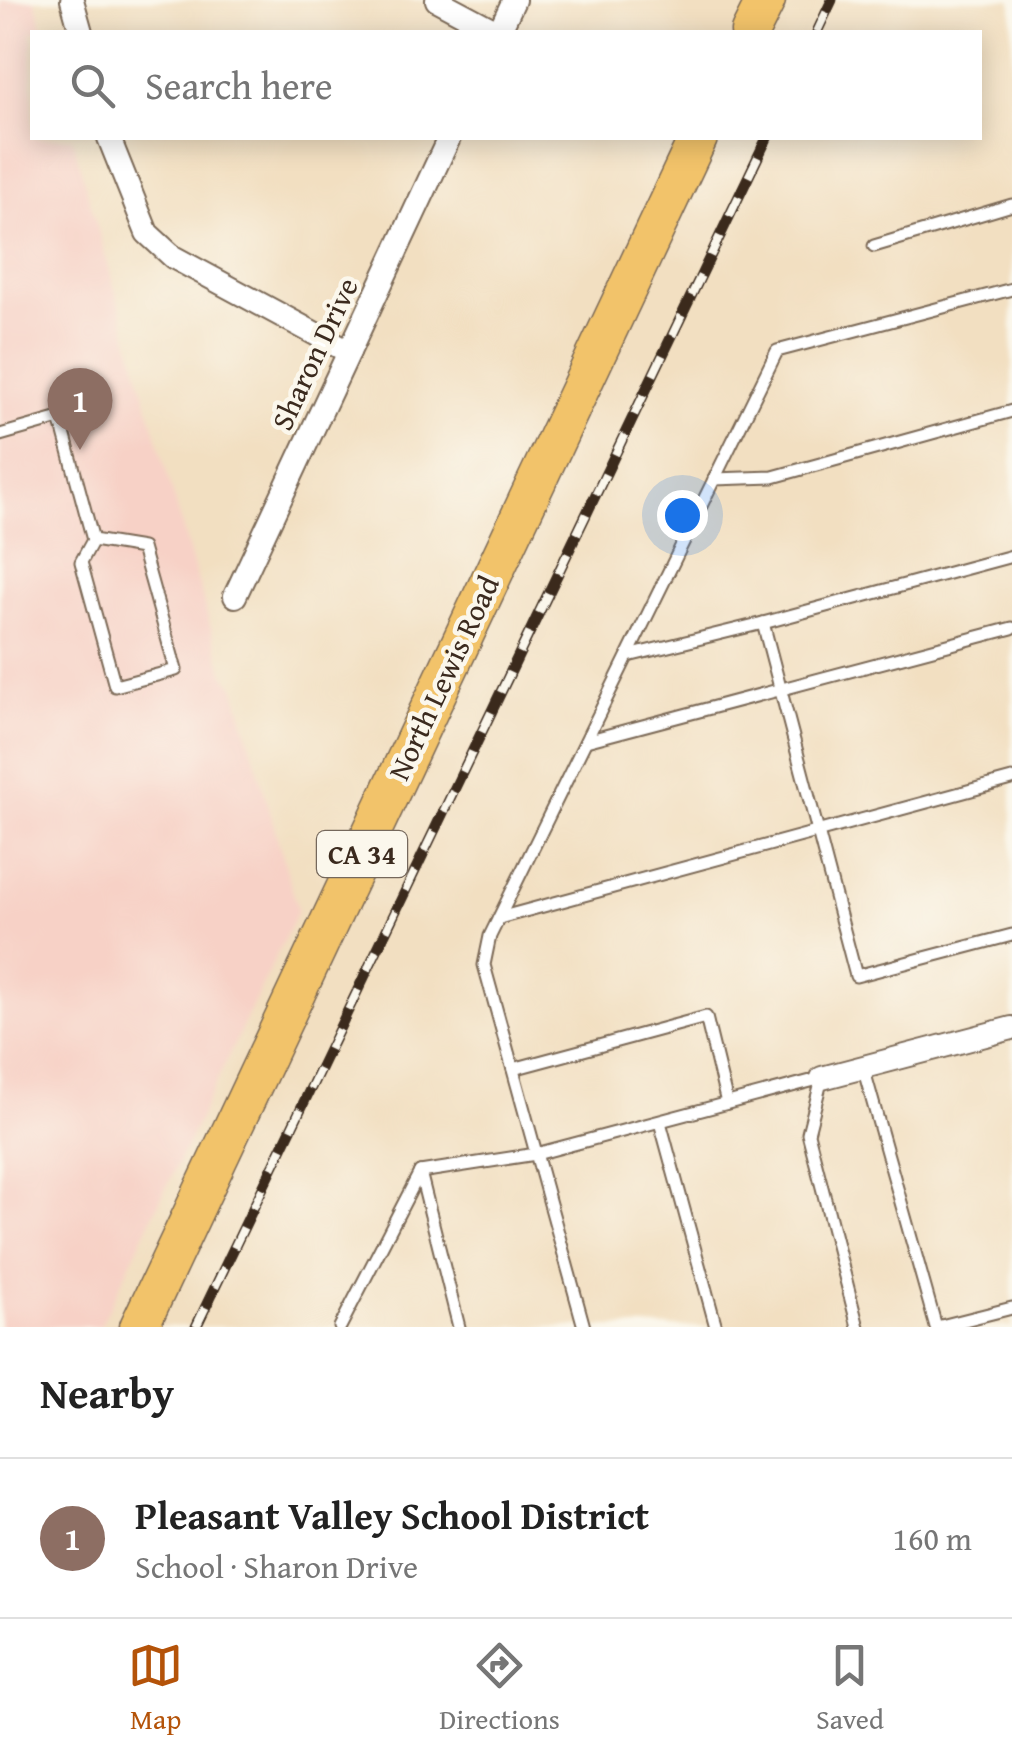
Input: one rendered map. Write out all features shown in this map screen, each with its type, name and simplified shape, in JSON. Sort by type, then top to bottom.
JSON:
[{"type":"main road","points":[[751,30],[766,0]]},
{"type":"main road","name":"North Lewis Road","points":[[139,1327],[697,140]]},
{"type":"street","points":[[72,0],[80,30]]},
{"type":"street","points":[[437,0],[494,30]]},
{"type":"street","points":[[499,30],[514,0]]},
{"type":"street","points":[[109,140],[147,232],[173,258],[349,352]]},
{"type":"street","name":"Sharon Drive","points":[[235,596],[449,140]]},
{"type":"street","points":[[822,1078],[1012,1028]]},
{"type":"lane","points":[[874,246],[1012,204]]},
{"type":"lane","points":[[584,1327],[484,965],[490,936],[777,351],[1012,289]]},
{"type":"lane","points":[[714,479],[774,477],[1012,411]]},
{"type":"lane","points":[[0,435],[60,418],[93,540],[81,562],[115,686],[176,670],[142,548],[93,540]]},
{"type":"lane","points":[[628,656],[1012,556]]},
{"type":"lane","points":[[763,622],[856,976],[1012,935]]},
{"type":"lane","points":[[586,741],[1012,628]]},
{"type":"lane","points":[[499,918],[1012,779]]},
{"type":"lane","points":[[513,1069],[706,1016],[728,1103]]},
{"type":"lane","points":[[863,1067],[937,1327],[1012,1308]]},
{"type":"lane","points":[[420,1172],[536,1154],[822,1078],[808,1134],[858,1327]]},
{"type":"lane","points":[[660,1122],[716,1327]]},
{"type":"lane","points":[[420,1172],[459,1327]]},
{"type":"lane","points":[[340,1327],[420,1172]]},
{"type":"lane","points":[[446,1327],[454,1309]]},
{"type":"shaded area","points":[[0,0],[35,0],[43,30],[30,30],[30,140],[73,140],[224,674],[234,686],[298,910],[100,1327],[0,1327]]},
{"type":"railway","points":[[818,30],[832,0]]},
{"type":"railway","points":[[196,1327],[766,140]]},
{"type":"place","name":"Pleasant Valley School District","points":[[80,450]]}]
